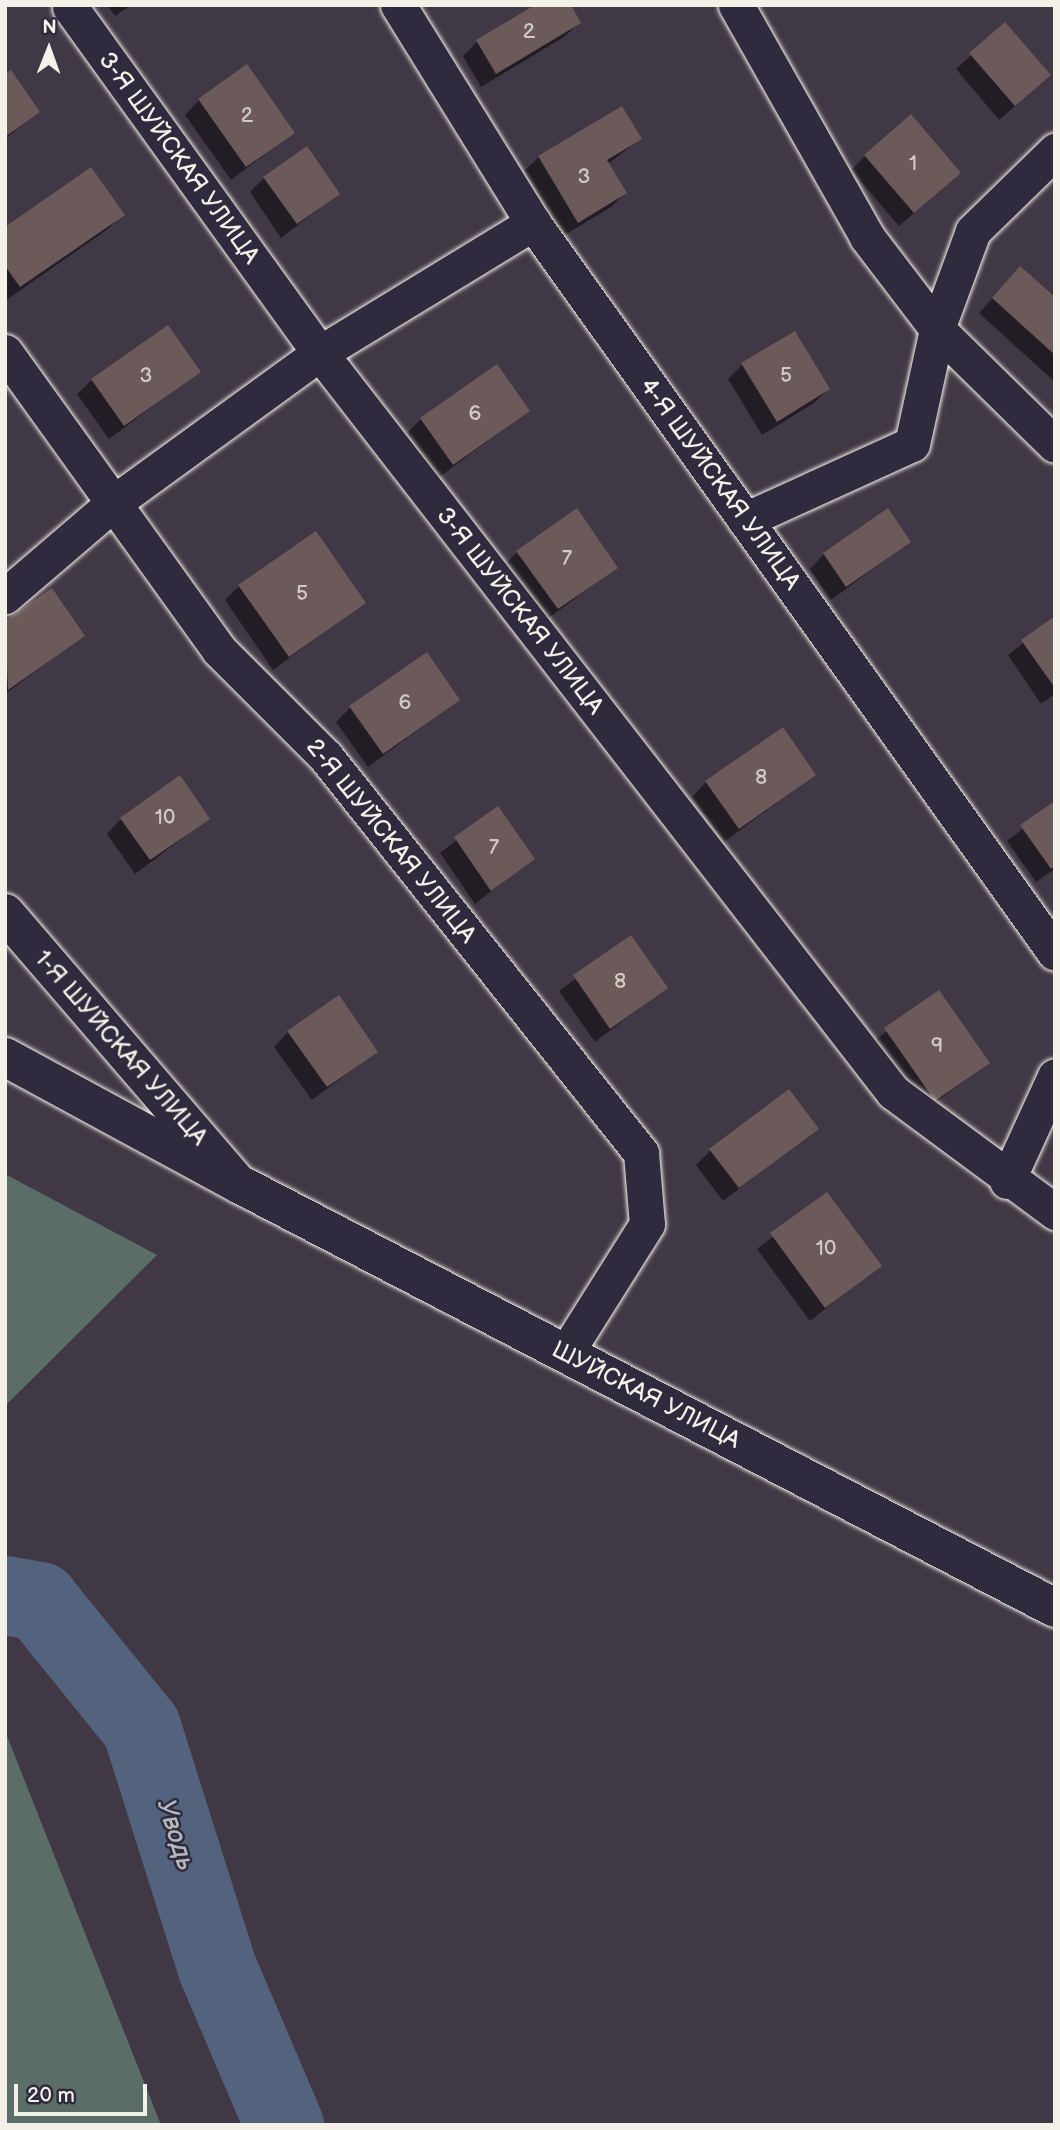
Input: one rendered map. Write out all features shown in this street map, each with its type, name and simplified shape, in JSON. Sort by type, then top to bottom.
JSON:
[{"type":"main road","name":"1-Я ШУЙСКАЯ УЛИЦА","points":[[5,913],[237,1184]]},
{"type":"main road","name":"ШУЙСКАЯ УЛИЦА","points":[[5,1057],[237,1184],[1055,1608]]},
{"type":"street","name":"4-Я ШУЙСКАЯ УЛИЦА","points":[[398,5],[533,223],[1055,953]]},
{"type":"street","points":[[736,5],[867,237],[937,328],[1055,445]]},
{"type":"street","name":"3-Я ШУЙСКАЯ УЛИЦА","points":[[71,7],[320,353],[893,1092],[1007,1181]]},
{"type":"street","points":[[745,520],[912,444],[937,328],[973,231],[1055,151]]},
{"type":"street","points":[[5,596],[116,502],[320,353],[533,223]]},
{"type":"street","name":"2-Я ШУЙСКАЯ УЛИЦА","points":[[5,352],[116,502],[219,650],[326,757],[641,1153],[647,1224],[565,1354]]},
{"type":"street","points":[[1055,1076],[1007,1181],[1055,1212]]},
{"type":"green space","points":[[5,1174],[157,1255],[5,1406]]},
{"type":"green space","points":[[5,1731],[161,2125],[5,2125]]},
{"type":"building","points":[[535,5],[571,5],[581,23],[496,74],[476,40]]},
{"type":"building","points":[[1005,22],[1051,75],[1015,106],[969,53]]},
{"type":"building","points":[[247,64],[295,133],[246,167],[198,99]]},
{"type":"building","points":[[11,70],[40,112],[5,137],[5,74]]},
{"type":"building","points":[[622,106],[642,139],[607,160],[627,193],[578,223],[538,156]]},
{"type":"building","points":[[911,114],[961,173],[914,213],[864,155]]},
{"type":"building","points":[[307,146],[340,194],[297,224],[263,177]]},
{"type":"building","points":[[91,167],[125,215],[20,287],[5,266],[5,227]]},
{"type":"building","points":[[1020,266],[1055,297],[1055,355],[992,298]]},
{"type":"building","points":[[168,325],[201,372],[124,426],[91,379]]},
{"type":"building","points":[[795,331],[830,389],[777,422],[741,363]]},
{"type":"building","points":[[497,364],[530,411],[453,465],[420,418]]},
{"type":"building","points":[[577,508],[618,568],[558,609],[516,551]]},
{"type":"building","points":[[888,508],[911,542],[846,587],[823,553]]},
{"type":"building","points":[[316,531],[366,603],[289,657],[238,585]]},
{"type":"building","points":[[52,588],[85,636],[8,690],[5,621]]},
{"type":"building","points":[[1055,616],[1055,688],[1021,640]]},
{"type":"building","points":[[427,652],[460,700],[383,754],[349,706]]},
{"type":"building","points":[[783,727],[816,775],[739,829],[705,781]]},
{"type":"building","points":[[180,775],[210,819],[150,860],[120,818]]},
{"type":"building","points":[[1055,801],[1055,866],[1051,869],[1020,825]]},
{"type":"building","points":[[498,806],[535,859],[491,891],[454,837]]},
{"type":"building","points":[[631,935],[668,988],[610,1029],[573,975]]},
{"type":"building","points":[[939,990],[990,1063],[935,1101],[884,1028]]},
{"type":"building","points":[[339,995],[378,1052],[327,1087],[287,1031]]},
{"type":"building","points":[[789,1089],[819,1129],[739,1188],[709,1149]]},
{"type":"building","points":[[827,1192],[882,1266],[825,1308],[770,1233]]},
{"type":"waterway","name":"Уводь","points":[[5,1595],[39,1601],[141,1727],[217,1968],[284,2125]]}]
